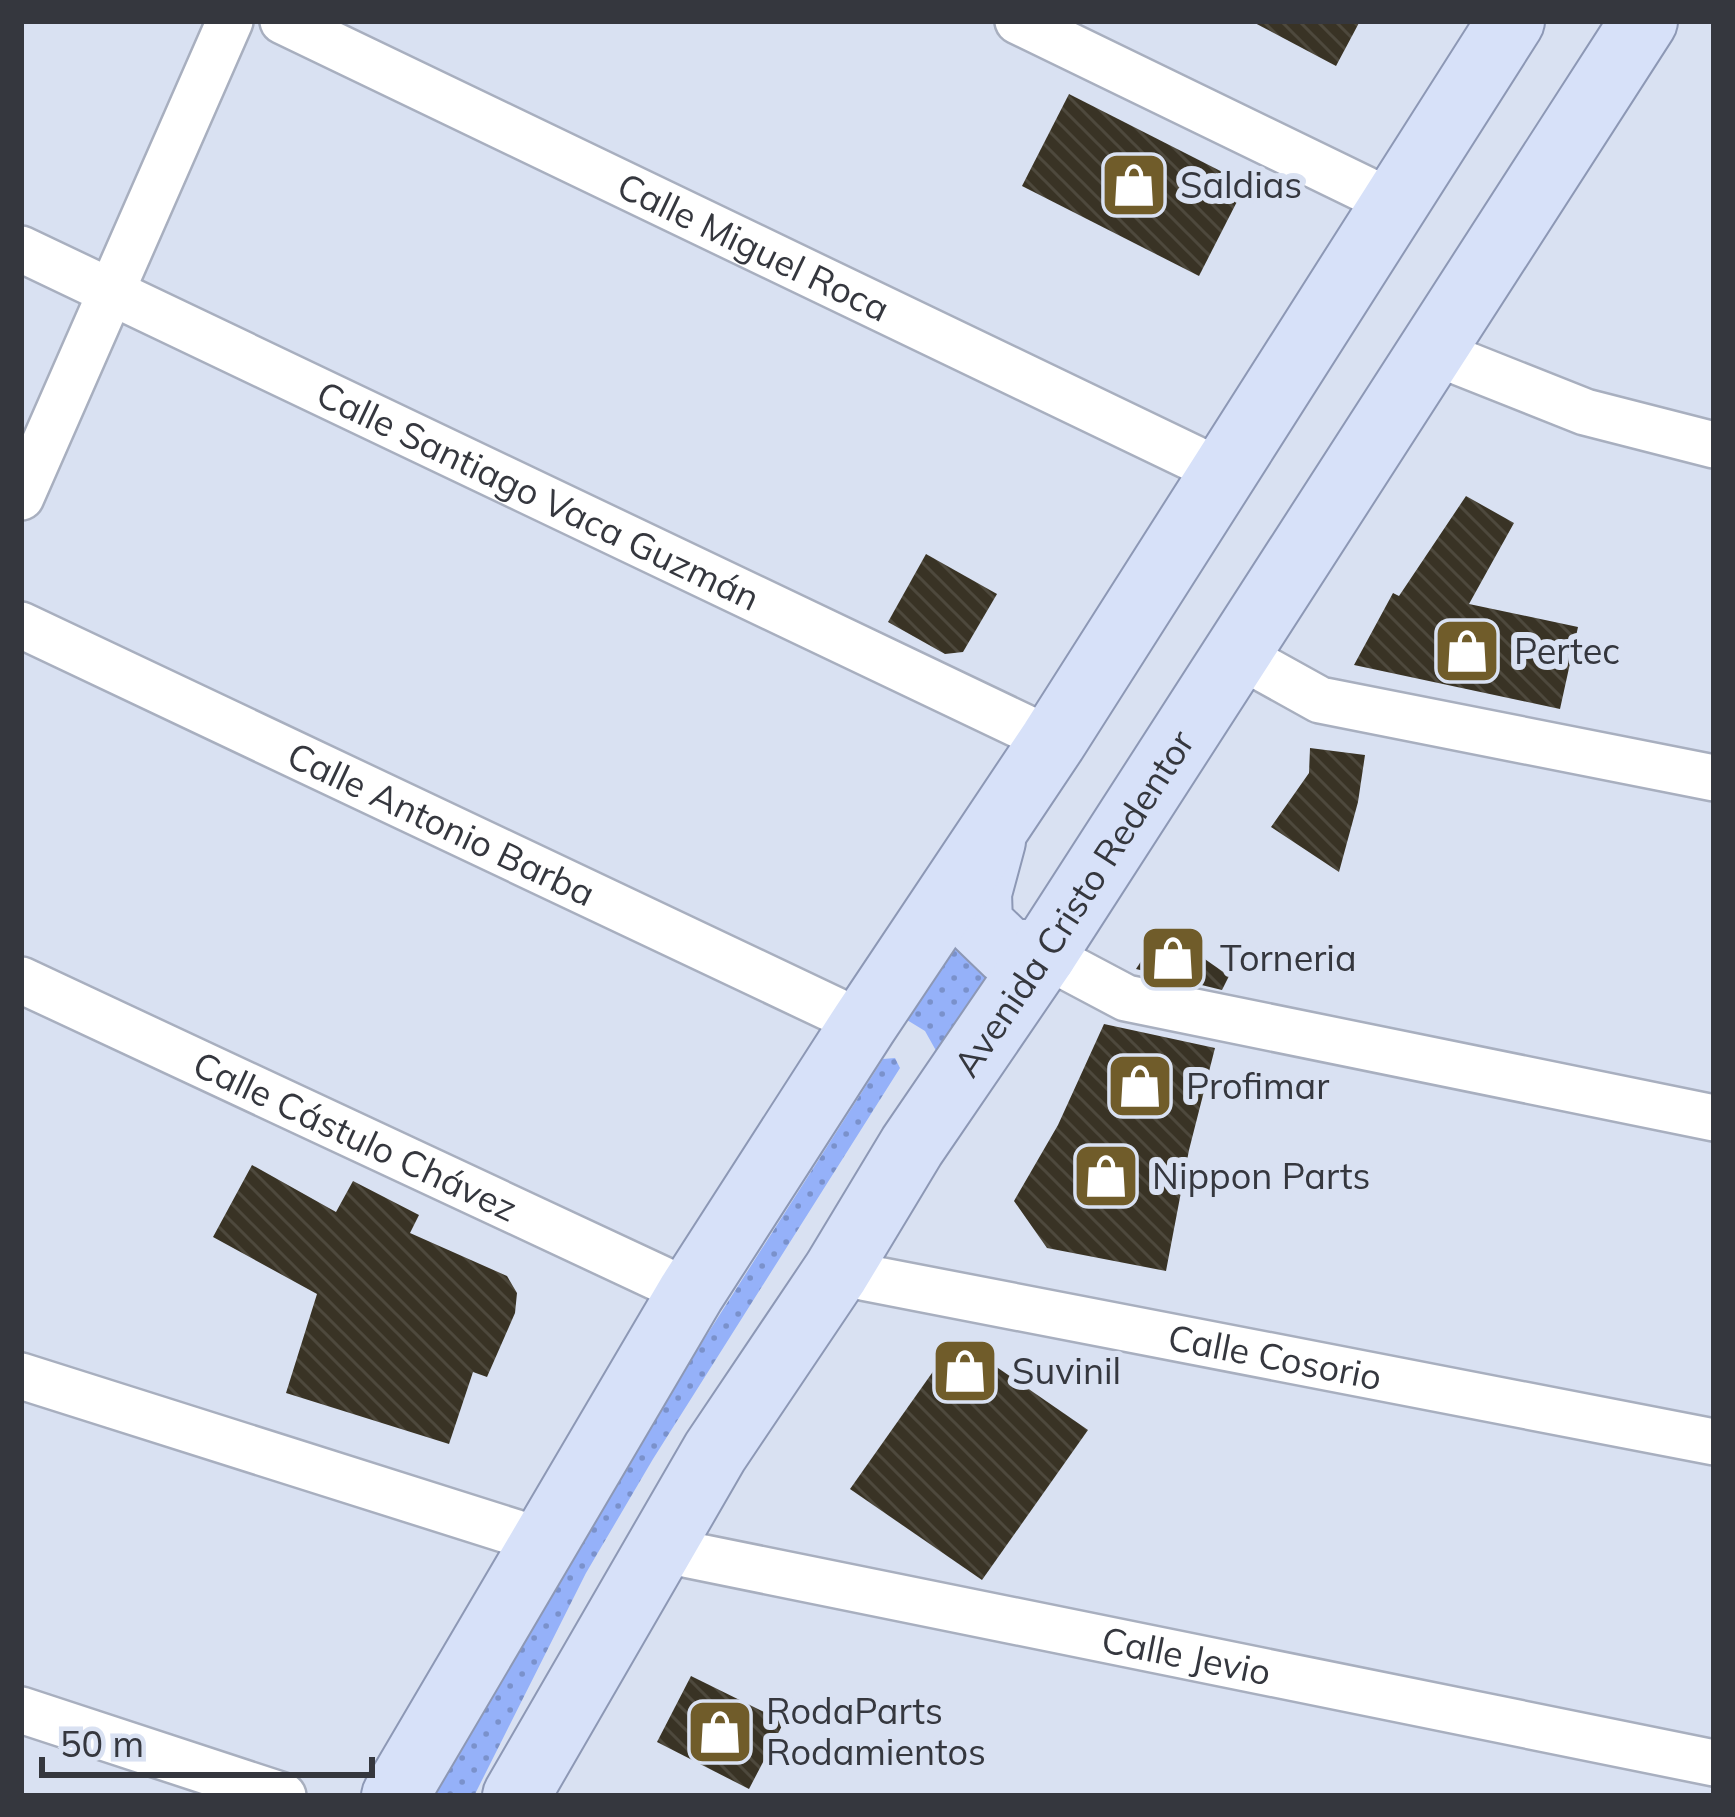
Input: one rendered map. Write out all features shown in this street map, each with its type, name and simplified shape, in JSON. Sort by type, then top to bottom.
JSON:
[{"type":"main road","points":[[395,1796],[691,1293],[1053,741],[1510,21]]},
{"type":"main road","name":"Avenida Cristo Redentor","points":[[516,1796],[716,1452],[1434,352],[1644,21]]},
{"type":"main road","points":[[1009,805],[985,861],[976,914],[985,933],[1008,952],[1043,954]]},
{"type":"main road","points":[[864,1024],[889,1028],[925,1057],[926,1078],[912,1146]]},
{"type":"street","points":[[21,497],[230,21]]},
{"type":"street","name":"Calle Miguel Roca","points":[[283,21],[1222,472]]},
{"type":"street","points":[[1018,21],[1393,203]]},
{"type":"street","name":"Calle Santiago Vaca Guzmán","points":[[21,249],[1053,741]]},
{"type":"street","points":[[1434,352],[1586,412],[1714,445]]},
{"type":"street","name":"Calle Antonio Barba","points":[[21,625],[864,1024]]},
{"type":"street","points":[[1237,654],[1320,700],[1714,778]]},
{"type":"street","points":[[1043,954],[1126,998],[1714,1118]]},
{"type":"street","name":"Calle Cástulo Chávez","points":[[21,980],[691,1293]]},
{"type":"street","name":"Calle Cosorio","points":[[836,1272],[1714,1442]]},
{"type":"street","points":[[21,1376],[542,1541]]},
{"type":"street","name":"Calle Jevio","points":[[660,1549],[1714,1763]]},
{"type":"street","points":[[21,1710],[283,1796]]},
{"type":"shaded area","points":[[966,927],[1002,960],[939,1056],[925,1031],[907,1020]]},
{"type":"shaded area","points":[[895,1058],[900,1068],[586,1573],[474,1796],[431,1796],[641,1438],[883,1059]]},
{"type":"building","points":[[1251,21],[1360,21],[1336,66]]},
{"type":"building","name":"Saldias","points":[[1069,94],[1246,184],[1199,276],[1022,186]]},
{"type":"building","name":"Pertec","points":[[1466,496],[1514,523],[1469,604],[1578,627],[1560,709],[1354,665],[1393,593],[1399,596]]},
{"type":"building","points":[[926,554],[997,594],[963,652],[945,654],[888,622]]},
{"type":"building","points":[[1310,748],[1365,755],[1339,872],[1271,827],[1309,773]]},
{"type":"building","name":"Torneria","points":[[1162,929],[1229,976],[1222,990],[1136,969]]},
{"type":"building","points":[[1104,1024],[1215,1048],[1166,1271],[1047,1248],[1014,1201],[1058,1125]]},
{"type":"building","points":[[252,1165],[336,1212],[353,1181],[419,1215],[410,1233],[507,1276],[517,1293],[515,1313],[487,1377],[473,1372],[449,1444],[286,1393],[317,1294],[213,1237]]},
{"type":"building","points":[[956,1339],[1088,1430],[982,1580],[850,1489]]},
{"type":"building","name":"RodaParts Rodamientos","points":[[691,1676],[784,1722],[749,1789],[657,1742]]},
{"type":"place","name":"Saldias","points":[[1134,185]]},
{"type":"place","name":"Pertec","points":[[1467,651]]},
{"type":"place","name":"Torneria","points":[[1173,958]]},
{"type":"place","name":"Profimar","points":[[1140,1086]]},
{"type":"place","name":"Nippon Parts","points":[[1106,1176]]},
{"type":"place","name":"Suvinil","points":[[965,1371]]},
{"type":"place","name":"RodaParts Rodamientos","points":[[720,1732]]}]
